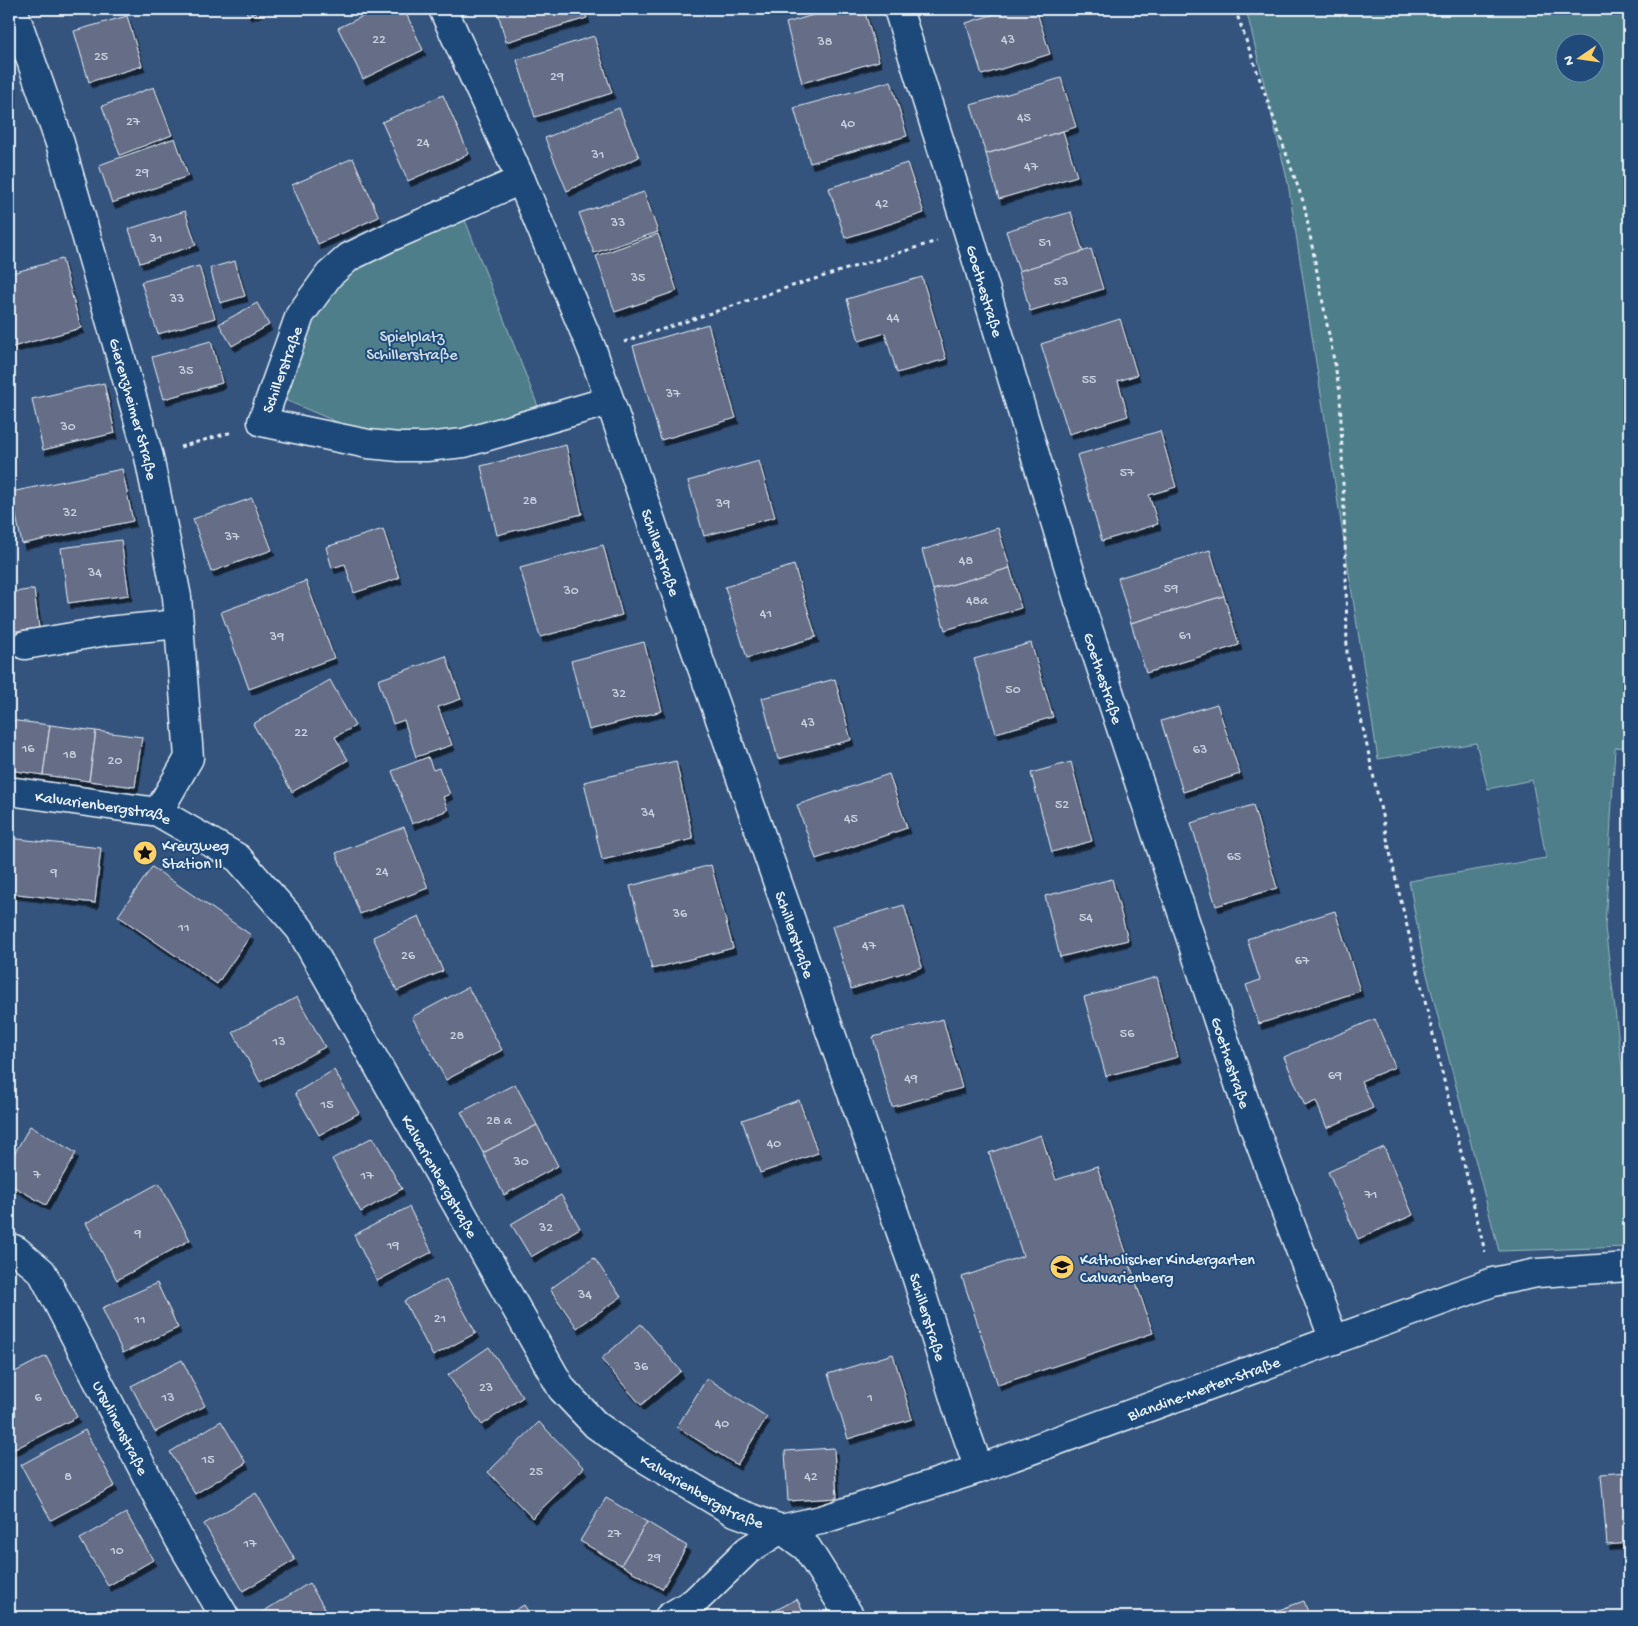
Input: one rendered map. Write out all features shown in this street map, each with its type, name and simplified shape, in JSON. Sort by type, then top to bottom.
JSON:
[{"type":"street","name":"Gierenzheimer Straße","points":[[13,9],[60,142],[149,457],[177,596],[189,758],[158,812]]},
{"type":"street","name":"Schillerstraße","points":[[443,9],[521,180],[593,352],[911,1262],[957,1407],[979,1469]]},
{"type":"street","name":"Goethestraße","points":[[898,9],[968,231],[1081,607],[1248,1111],[1334,1340]]},
{"type":"street","name":"Schillerstraße","points":[[521,180],[349,257],[329,275],[300,315],[262,422],[368,444],[426,447],[464,443],[609,401]]},
{"type":"street","points":[[25,644],[107,631],[179,624]]},
{"type":"street","name":"Kalvarienbergstraße","points":[[9,790],[158,812],[238,858],[300,929],[562,1389],[596,1424],[639,1454],[732,1512],[781,1529],[807,1548],[850,1617]]},
{"type":"street","name":"Ursulinenstraße","points":[[9,1247],[16,1250],[42,1272],[179,1539],[224,1617]]},
{"type":"street","name":"Blandine-Merten-Straße","points":[[781,1529],[821,1520],[979,1469],[1493,1282],[1537,1273],[1629,1267]]},
{"type":"street","points":[[670,1617],[694,1602],[748,1550],[781,1529]]},
{"type":"path","points":[[1235,9],[1304,204],[1340,392],[1347,654],[1396,880],[1493,1282]]},
{"type":"path","points":[[593,352],[779,290],[968,231]]},
{"type":"path","points":[[149,457],[262,422]]},
{"type":"green space","points":[[1246,9],[1629,9],[1629,746],[1615,748],[1605,927],[1626,1101],[1629,1104],[1629,1247],[1499,1251],[1424,963],[1409,881],[1546,858],[1532,780],[1488,789],[1476,743],[1378,759],[1288,183]]},
{"type":"green space","name":"Spielplatz Schillerstraße","points":[[463,215],[539,409],[448,435],[411,438],[356,430],[278,397],[305,329],[320,305],[354,268]]},
{"type":"building","points":[[245,9],[264,9],[248,15]]},
{"type":"building","points":[[378,9],[404,9],[423,50],[363,79],[338,28]]},
{"type":"building","points":[[497,9],[584,9],[587,18],[506,42]]},
{"type":"building","points":[[834,9],[864,9],[879,61],[802,83],[786,23]]},
{"type":"building","points":[[1011,9],[1036,9],[1050,54],[982,75],[966,23]]},
{"type":"building","points":[[127,16],[142,66],[89,82],[74,31]]},
{"type":"building","points":[[594,36],[612,93],[535,117],[517,60]]},
{"type":"building","points":[[1061,78],[1076,127],[986,154],[971,105]]},
{"type":"building","points":[[891,81],[907,136],[810,163],[794,108]]},
{"type":"building","points":[[154,87],[172,135],[120,155],[102,106]]},
{"type":"building","points":[[443,95],[469,154],[408,181],[382,122]]},
{"type":"building","points":[[619,108],[639,157],[567,191],[545,138]]},
{"type":"building","points":[[1063,131],[1077,176],[999,199],[986,154]]},
{"type":"building","points":[[175,138],[188,176],[112,203],[99,165]]},
{"type":"building","points":[[353,158],[379,217],[318,244],[292,185]]},
{"type":"building","points":[[907,163],[924,213],[845,238],[829,188]]},
{"type":"building","points":[[644,192],[658,232],[594,253],[579,213]]},
{"type":"building","points":[[185,211],[196,245],[140,263],[129,229]]},
{"type":"building","points":[[1071,212],[1083,252],[1019,271],[1006,231]]},
{"type":"building","points":[[658,234],[677,291],[615,312],[596,256]]},
{"type":"building","points":[[1091,249],[1103,289],[1030,311],[1019,271]]},
{"type":"building","points":[[62,259],[81,328],[9,348],[9,274]]},
{"type":"building","points":[[235,261],[245,296],[220,303],[210,268]]},
{"type":"building","points":[[199,266],[215,318],[158,334],[141,282]]},
{"type":"building","points":[[922,277],[946,359],[897,373],[885,333],[859,341],[847,299]]},
{"type":"building","points":[[257,303],[269,325],[232,346],[219,324]]},
{"type":"building","points":[[1120,319],[1137,375],[1118,381],[1128,416],[1069,434],[1041,344]]},
{"type":"building","points":[[708,324],[736,418],[661,440],[633,346]]},
{"type":"building","points":[[211,341],[222,383],[164,399],[152,357]]},
{"type":"building","points":[[104,383],[115,433],[43,450],[32,399]]},
{"type":"building","points":[[1160,431],[1176,487],[1149,495],[1158,524],[1102,541],[1077,455]]},
{"type":"building","points":[[566,445],[582,514],[497,535],[481,466]]},
{"type":"building","points":[[759,461],[775,517],[704,536],[688,481]]},
{"type":"building","points":[[122,469],[133,521],[22,544],[11,492]]},
{"type":"building","points":[[252,498],[272,550],[211,572],[193,519]]},
{"type":"building","points":[[998,528],[1010,568],[933,590],[922,550]]},
{"type":"building","points":[[383,529],[399,578],[354,593],[345,564],[332,568],[326,547]]},
{"type":"building","points":[[121,540],[129,595],[68,603],[61,548]]},
{"type":"building","points":[[603,545],[622,615],[540,637],[520,568]]},
{"type":"building","points":[[1210,550],[1224,596],[1131,623],[1118,578]]},
{"type":"building","points":[[794,565],[816,637],[747,658],[725,587]]},
{"type":"building","points":[[1010,568],[1021,608],[945,630],[933,590]]},
{"type":"building","points":[[306,581],[334,658],[249,689],[221,612]]},
{"type":"building","points":[[34,589],[39,628],[9,632],[9,593]]},
{"type":"building","points":[[1224,596],[1239,645],[1146,673],[1131,623]]},
{"type":"building","points":[[644,642],[662,711],[589,730],[571,661]]},
{"type":"building","points":[[1031,643],[1053,717],[996,733],[974,659]]},
{"type":"building","points":[[446,656],[461,699],[438,707],[452,745],[416,757],[404,720],[393,724],[378,680]]},
{"type":"building","points":[[835,679],[851,740],[778,759],[762,698]]},
{"type":"building","points":[[330,680],[355,726],[335,737],[348,760],[292,792],[253,724]]},
{"type":"building","points":[[1217,704],[1240,774],[1183,792],[1161,721]]},
{"type":"building","points":[[9,720],[50,725],[43,775],[9,770]]},
{"type":"building","points":[[50,725],[96,731],[89,781],[43,775]]},
{"type":"building","points":[[96,731],[142,737],[135,787],[89,781]]},
{"type":"building","points":[[428,757],[433,770],[439,768],[450,794],[443,797],[448,810],[412,824],[392,771]]},
{"type":"building","points":[[676,761],[693,839],[602,860],[584,782]]},
{"type":"building","points":[[1071,762],[1092,841],[1052,852],[1031,773]]},
{"type":"building","points":[[889,774],[907,828],[816,859],[797,805]]},
{"type":"building","points":[[1253,805],[1277,888],[1216,906],[1191,823]]},
{"type":"building","points":[[404,827],[428,888],[360,914],[336,853]]},
{"type":"building","points":[[9,838],[101,848],[95,903],[9,893]]},
{"type":"building","points":[[711,865],[733,948],[652,969],[630,886]]},
{"type":"building","points":[[152,867],[251,935],[217,984],[118,916]]},
{"type":"building","points":[[1112,879],[1128,940],[1060,957],[1045,896]]},
{"type":"building","points":[[904,905],[922,967],[851,989],[832,926]]},
{"type":"building","points":[[1335,911],[1360,991],[1259,1024],[1246,985],[1260,980],[1247,939]]},
{"type":"building","points":[[419,916],[443,971],[397,991],[373,937]]},
{"type":"building","points":[[1157,977],[1178,1057],[1106,1076],[1084,997]]},
{"type":"building","points":[[468,987],[502,1050],[446,1080],[412,1017]]},
{"type":"building","points":[[297,997],[325,1047],[260,1082],[233,1032]]},
{"type":"building","points":[[943,1019],[962,1088],[892,1107],[873,1037]]},
{"type":"building","points":[[1375,1019],[1395,1067],[1361,1081],[1373,1108],[1327,1128],[1316,1101],[1305,1106],[1284,1057]]},
{"type":"building","points":[[334,1070],[359,1113],[319,1135],[295,1093]]},
{"type":"building","points":[[515,1084],[537,1125],[483,1153],[461,1112]]},
{"type":"building","points":[[799,1100],[818,1153],[760,1173],[742,1120]]},
{"type":"building","points":[[537,1125],[558,1166],[504,1195],[483,1153]]},
{"type":"building","points":[[30,1126],[76,1153],[46,1205],[9,1184],[9,1163]]},
{"type":"building","name":"Katholischer Kindergarten Calvarienberg","points":[[1041,1135],[1056,1180],[1097,1166],[1153,1333],[998,1385],[962,1277],[1023,1256],[989,1153]]},
{"type":"building","points":[[373,1137],[402,1189],[361,1212],[332,1159]]},
{"type":"building","points":[[1384,1147],[1413,1215],[1358,1239],[1328,1172]]},
{"type":"building","points":[[159,1183],[190,1240],[117,1280],[86,1223]]},
{"type":"building","points":[[561,1195],[580,1228],[531,1257],[511,1224]]},
{"type":"building","points":[[409,1207],[432,1252],[377,1281],[354,1235]]},
{"type":"building","points":[[594,1258],[621,1297],[577,1328],[550,1289]]},
{"type":"building","points":[[446,1279],[476,1333],[433,1356],[404,1301]]},
{"type":"building","points":[[157,1283],[178,1328],[123,1353],[102,1308]]},
{"type":"building","points":[[641,1324],[681,1371],[641,1405],[601,1359]]},
{"type":"building","points":[[489,1347],[523,1397],[482,1425],[448,1375]]},
{"type":"building","points":[[893,1354],[912,1419],[848,1439],[828,1374]]},
{"type":"building","points":[[46,1356],[77,1417],[11,1451],[9,1446],[9,1375]]},
{"type":"building","points":[[182,1360],[205,1406],[155,1432],[131,1386]]},
{"type":"building","points":[[707,1378],[767,1417],[737,1465],[677,1427]]},
{"type":"building","points":[[221,1421],[246,1463],[195,1494],[170,1452]]},
{"type":"building","points":[[539,1422],[584,1468],[532,1518],[488,1472]]},
{"type":"building","points":[[85,1430],[115,1486],[51,1520],[21,1465]]},
{"type":"building","points":[[834,1448],[837,1498],[788,1501],[785,1451]]},
{"type":"building","points":[[1629,1472],[1629,1543],[1607,1545],[1601,1474]]},
{"type":"building","points":[[256,1493],[295,1560],[243,1591],[204,1524]]},
{"type":"building","points":[[606,1498],[647,1522],[621,1565],[580,1541]]},
{"type":"building","points":[[126,1513],[153,1560],[108,1586],[80,1539]]},
{"type":"building","points":[[647,1522],[687,1546],[662,1589],[621,1565]]},
{"type":"building","points":[[309,1583],[330,1617],[256,1616]]},
{"type":"building","points":[[797,1599],[806,1617],[763,1617]]},
{"type":"building","points":[[1304,1601],[1310,1617],[1259,1617]]},
{"type":"building","points":[[524,1605],[532,1617],[504,1617]]},
{"type":"place","name":"Kreuzweg Station II","points":[[145,853]]},
{"type":"place","name":"Katholischer Kindergarten Calvarienberg","points":[[1062,1267]]}]
